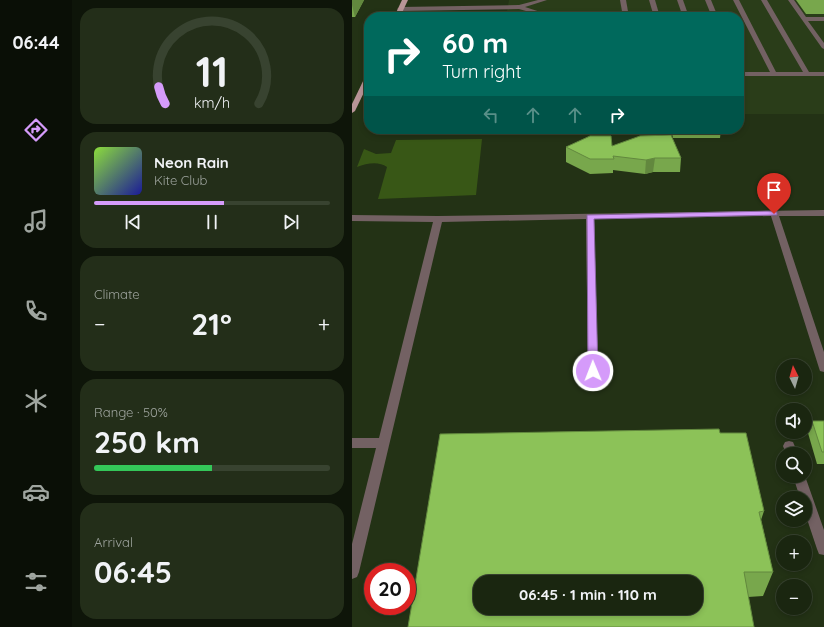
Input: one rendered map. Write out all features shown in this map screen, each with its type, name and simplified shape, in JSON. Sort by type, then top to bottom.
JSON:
[{"type":"main road","points":[[399,12],[405,0]]},
{"type":"main road","points":[[352,111],[364,86]]},
{"type":"lane","points":[[400,9],[519,6],[544,0]]},
{"type":"lane","points":[[623,0],[625,12]]},
{"type":"lane","points":[[652,0],[656,12]]},
{"type":"lane","points":[[680,0],[684,12]]},
{"type":"lane","points":[[708,0],[713,12]]},
{"type":"lane","points":[[736,0],[742,12]]},
{"type":"lane","points":[[764,0],[807,74]]},
{"type":"lane","points":[[792,0],[824,47]]},
{"type":"lane","points":[[519,6],[538,12]]},
{"type":"lane","points":[[744,16],[774,74]]},
{"type":"lane","points":[[805,19],[824,19]]},
{"type":"lane","points":[[744,74],[824,74]]},
{"type":"lane","points":[[352,218],[438,219],[824,213]]},
{"type":"lane","points":[[774,214],[824,368]]},
{"type":"lane","points":[[590,216],[593,371]]},
{"type":"lane","points":[[352,572],[438,219]]},
{"type":"lane","points":[[352,443],[384,443]]},
{"type":"lane","points":[[801,483],[824,549]]},
{"type":"shaded area","points":[[509,0],[824,0],[824,114],[744,114],[744,12],[507,12]]},
{"type":"shaded area","points":[[482,139],[476,195],[378,199],[387,167],[373,163],[357,167],[364,149],[376,154],[391,153],[396,140]]},
{"type":"building","points":[[671,135],[681,158],[655,158],[646,160],[613,156],[614,159],[590,159],[566,147],[590,136],[611,136],[612,146],[640,136]]},
{"type":"building","points":[[812,421],[824,421],[824,452],[822,452]]},
{"type":"building","points":[[719,429],[720,433],[746,433],[764,511],[759,512],[773,572],[744,572],[754,627],[408,627],[410,615],[416,615],[416,579],[440,434]]},
{"type":"route","points":[[593,371],[590,216],[774,214]]}]
